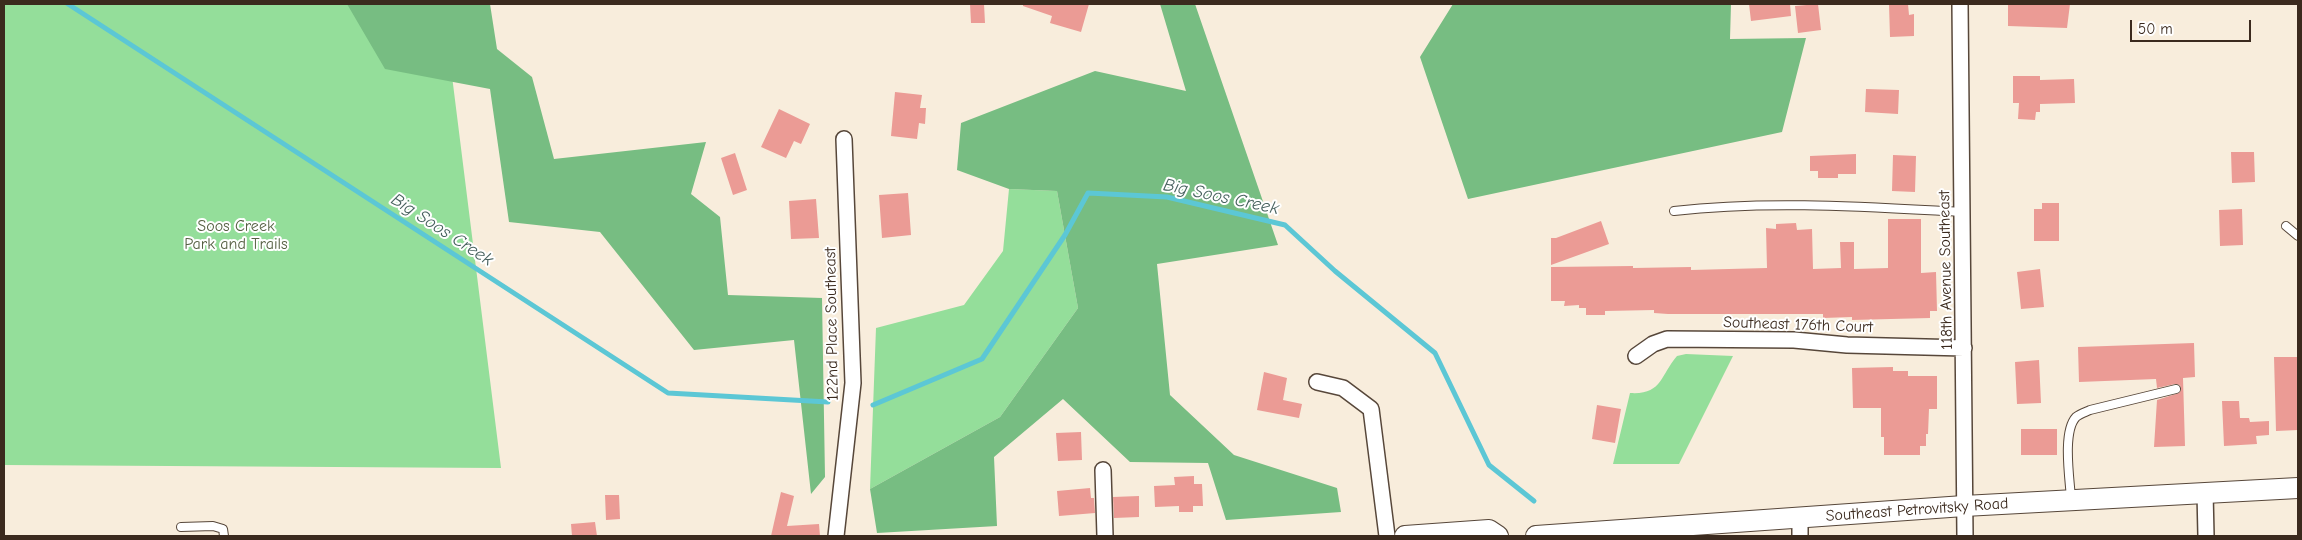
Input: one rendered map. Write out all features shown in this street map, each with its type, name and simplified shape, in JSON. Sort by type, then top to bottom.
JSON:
[{"type":"main road","name":"Southeast Petrovitsky Road","points":[[1536,536],[1800,527],[1964,506],[2298,488]]},
{"type":"main road","points":[[1405,536],[1489,530],[1498,536]]},
{"type":"street","name":"118th Avenue Southeast","points":[[1960,4],[1965,536]]},
{"type":"street","name":"122nd Place Southeast","points":[[836,536],[853,383],[844,139]]},
{"type":"street","name":"Southeast 176th Court","points":[[1636,356],[1653,344],[1667,339],[1794,340],[1847,345],[1964,348]]},
{"type":"street","points":[[1317,382],[1343,388],[1371,409],[1387,536]]},
{"type":"street","points":[[1103,470],[1105,536]]},
{"type":"street","points":[[2205,492],[2206,536]]},
{"type":"lane","points":[[1674,211],[1704,207],[1764,206],[1962,212]]},
{"type":"lane","points":[[2286,226],[2298,236]]},
{"type":"lane","points":[[2071,500],[2068,446],[2072,424],[2077,416],[2090,410],[2176,389]]},
{"type":"lane","points":[[181,527],[213,526],[224,529],[224,536]]},
{"type":"green space","name":"Soos Creek Park and Trails","points":[[4,4],[443,4],[501,468],[4,465]]},
{"type":"green space","points":[[347,4],[490,4],[497,49],[532,77],[554,159],[706,142],[691,194],[720,217],[728,295],[822,298],[825,477],[811,494],[794,340],[694,350],[600,232],[509,222],[490,89],[385,69]]},
{"type":"green space","points":[[1160,4],[1195,4],[1278,245],[1157,264],[1170,395],[1234,455],[1337,488],[1341,512],[1226,520],[1208,463],[1130,462],[1063,399],[994,457],[997,526],[877,533],[870,489],[1000,417],[1078,308],[1057,191],[1009,189],[957,170],[961,123],[1095,71],[1186,91]]},
{"type":"green space","points":[[1453,4],[1731,4],[1730,39],[1806,38],[1782,132],[1468,199],[1420,57]]},
{"type":"green space","points":[[1009,189],[1057,191],[1078,308],[1000,417],[870,489],[876,328],[964,305],[1003,251]]},
{"type":"green space","points":[[1686,354],[1733,356],[1679,464],[1613,464],[1630,393],[1641,393],[1654,387],[1659,383],[1677,356]]},
{"type":"building","points":[[970,4],[984,4],[985,23],[971,23]]},
{"type":"building","points":[[1023,4],[1089,4],[1081,32],[1050,23],[1052,16],[1023,6]]},
{"type":"building","points":[[1749,4],[1790,4],[1791,16],[1751,21]]},
{"type":"building","points":[[1818,4],[1821,30],[1798,33],[1795,6]]},
{"type":"building","points":[[1889,4],[1908,4],[1909,15],[1914,14],[1914,36],[1890,37]]},
{"type":"building","points":[[2070,4],[2067,28],[2008,26],[2008,5]]},
{"type":"building","points":[[2013,76],[2040,76],[2040,80],[2074,79],[2075,103],[2040,104],[2040,112],[2036,112],[2035,120],[2018,119],[2019,103],[2013,103]]},
{"type":"building","points":[[1866,89],[1899,90],[1898,114],[1865,112]]},
{"type":"building","points":[[895,92],[922,95],[920,108],[926,108],[925,124],[919,123],[917,139],[891,136]]},
{"type":"building","points":[[779,109],[810,124],[801,144],[794,141],[786,158],[761,147]]},
{"type":"building","points":[[2231,152],[2254,152],[2255,182],[2232,183]]},
{"type":"building","points":[[735,153],[747,190],[733,195],[721,158]]},
{"type":"building","points":[[1856,154],[1856,174],[1838,174],[1838,178],[1818,178],[1818,171],[1810,171],[1810,156]]},
{"type":"building","points":[[1893,155],[1916,156],[1915,192],[1892,191]]},
{"type":"building","points":[[908,193],[911,235],[882,238],[879,195]]},
{"type":"building","points":[[816,199],[819,238],[791,239],[789,201]]},
{"type":"building","points":[[2042,203],[2059,203],[2059,241],[2034,241],[2034,209],[2042,209]]},
{"type":"building","points":[[2242,209],[2243,245],[2220,246],[2219,210]]},
{"type":"building","points":[[1888,219],[1921,219],[1921,273],[1936,272],[1937,311],[1930,311],[1930,318],[1852,320],[1852,317],[1823,318],[1823,314],[1668,314],[1654,313],[1654,310],[1605,311],[1605,315],[1586,315],[1586,308],[1579,308],[1579,305],[1564,306],[1565,301],[1551,301],[1551,267],[1691,267],[1691,270],[1767,268],[1766,228],[1776,229],[1776,224],[1796,223],[1797,230],[1812,229],[1813,269],[1841,268],[1840,242],[1854,242],[1854,269],[1888,268]]},
{"type":"building","points":[[1601,221],[1609,244],[1551,265],[1551,238],[1556,238]]},
{"type":"building","points":[[2040,269],[2044,307],[2021,309],[2017,272]]},
{"type":"building","points":[[2194,343],[2195,377],[2183,378],[2185,446],[2154,447],[2157,400],[2179,393],[2181,390],[2180,385],[2175,384],[2157,388],[2156,379],[2079,382],[2078,347]]},
{"type":"building","points":[[2274,357],[2298,357],[2298,430],[2276,431]]},
{"type":"building","points":[[2039,360],[2041,403],[2017,404],[2015,362]]},
{"type":"building","points":[[1893,367],[1893,371],[1908,371],[1908,376],[1937,376],[1937,409],[1929,409],[1926,446],[1920,446],[1920,455],[1884,455],[1884,437],[1881,437],[1881,408],[1853,408],[1852,368]]},
{"type":"building","points":[[1264,372],[1287,378],[1283,400],[1302,404],[1299,418],[1257,410]]},
{"type":"building","points":[[2222,401],[2239,401],[2240,418],[2249,418],[2250,422],[2269,421],[2269,435],[2256,436],[2257,444],[2224,446]]},
{"type":"building","points":[[1597,405],[1621,409],[1615,443],[1592,439]]},
{"type":"building","points":[[2021,429],[2057,429],[2057,455],[2021,455]]},
{"type":"building","points":[[1081,432],[1082,460],[1058,461],[1056,433]]},
{"type":"building","points":[[1194,476],[1194,484],[1202,484],[1203,506],[1193,506],[1193,512],[1179,512],[1179,506],[1155,507],[1154,486],[1175,485],[1174,477]]},
{"type":"building","points":[[1090,488],[1091,498],[1094,498],[1095,513],[1059,516],[1057,491]]},
{"type":"building","points":[[781,492],[794,496],[787,526],[819,524],[820,536],[771,536]]},
{"type":"building","points":[[605,495],[619,495],[620,519],[606,520]]},
{"type":"building","points":[[1139,496],[1139,517],[1114,518],[1113,497]]},
{"type":"building","points":[[595,522],[597,536],[572,536],[571,524]]},
{"type":"waterway","name":"Big Soos Creek","points":[[68,4],[668,393],[828,402]]},
{"type":"waterway","name":"Big Soos Creek","points":[[873,405],[982,359],[1065,235],[1088,193],[1167,197],[1285,225],[1335,271],[1435,353],[1489,465],[1534,501]]}]
